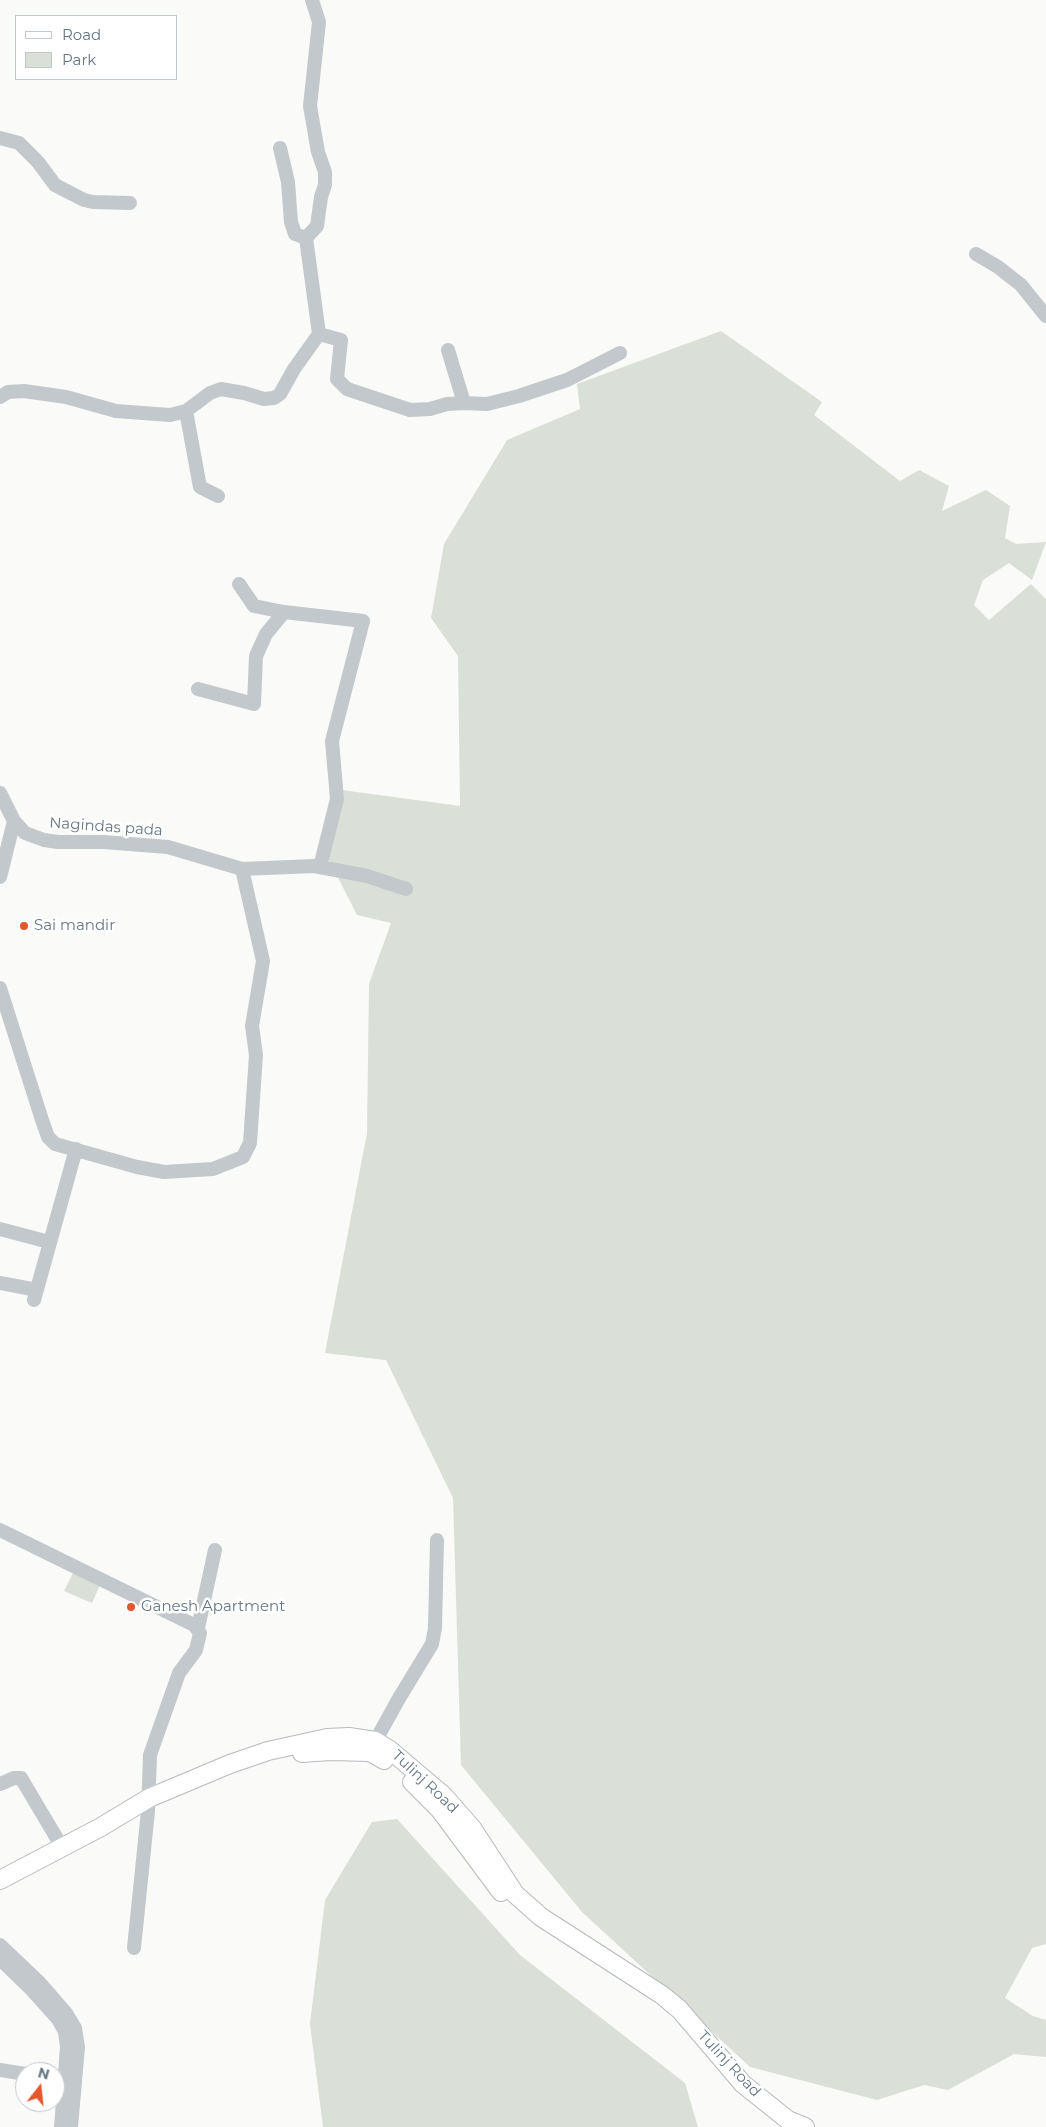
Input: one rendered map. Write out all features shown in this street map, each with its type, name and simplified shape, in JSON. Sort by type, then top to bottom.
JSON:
[{"type":"main road","name":"Tulinj Road","points":[[0,1880],[148,1804],[290,1754],[372,1747],[440,1810],[510,1903],[554,1935],[666,2009],[750,2099],[785,2125],[805,2127]]},
{"type":"main road","name":"Tulinj Road","points":[[0,1890],[148,1804]]},
{"type":"street","points":[[306,238],[318,226],[321,197],[325,185],[325,172],[318,152],[310,106],[319,22],[312,0]]},
{"type":"street","points":[[0,138],[19,143],[38,162],[55,185],[84,200],[130,203]]},
{"type":"street","points":[[280,148],[288,182],[291,222],[295,234],[306,238]]},
{"type":"street","points":[[0,397],[8,392],[24,391],[66,397],[116,410],[170,415],[186,411],[210,393],[221,389],[264,399],[274,398],[280,394],[294,369],[319,334],[306,238]]},
{"type":"street","points":[[976,254],[998,267],[1021,285],[1046,316]]},
{"type":"street","points":[[319,334],[341,340],[337,379],[347,389],[410,410],[430,410],[447,404],[487,404],[519,396],[566,380],[620,353]]},
{"type":"street","points":[[448,350],[464,403]]},
{"type":"street","points":[[186,411],[200,487],[218,496]]},
{"type":"street","points":[[239,584],[254,606],[284,612],[363,621],[332,741],[337,800],[320,867]]},
{"type":"street","points":[[198,689],[254,704],[256,656],[266,634],[284,612]]},
{"type":"street","name":"Nagindas pada","points":[[0,793],[14,821],[25,834],[44,840],[168,847],[242,869],[320,867],[367,876],[406,889]]},
{"type":"street","points":[[0,877],[14,821]]},
{"type":"street","points":[[0,988],[48,1137],[60,1146],[137,1167],[164,1172],[213,1170],[243,1157],[250,1143],[256,1055],[253,1018],[263,961],[242,869]]},
{"type":"street","points":[[0,1283],[35,1295],[76,1149]]},
{"type":"street","points":[[0,1229],[49,1242]]},
{"type":"street","points":[[0,1530],[198,1628]]},
{"type":"street","points":[[372,1747],[432,1644],[435,1628],[437,1540]]},
{"type":"street","points":[[134,1948],[152,1746],[179,1673],[196,1650],[200,1632],[198,1628],[215,1550]]},
{"type":"street","points":[[0,1784],[14,1778],[21,1778],[62,1847]]},
{"type":"street","points":[[0,1945],[39,1982],[66,2012],[75,2028],[78,2047],[66,2124]]},
{"type":"street","points":[[0,1960],[32,1989],[61,2025],[65,2032],[67,2047],[64,2062]]},
{"type":"street","points":[[0,2070],[15,2072]]},
{"type":"green space","points":[[721,331],[822,402],[814,415],[900,481],[919,470],[949,486],[942,511],[986,490],[1010,506],[1005,538],[1016,544],[1046,542],[1032,580],[1009,563],[983,580],[974,605],[989,620],[1031,584],[1046,599],[1046,1944],[1032,1948],[1005,1998],[1033,2016],[1046,2020],[1046,2057],[1014,2054],[948,2090],[924,2085],[877,2100],[750,2067],[582,1912],[461,1765],[453,1498],[386,1360],[325,1353],[367,1133],[369,984],[391,923],[357,915],[328,858],[342,790],[460,806],[458,656],[431,618],[444,544],[507,440],[580,409],[577,384]]},
{"type":"green space","points":[[74,1571],[100,1585],[92,1603],[64,1591]]},
{"type":"green space","points":[[397,1819],[520,1955],[685,2083],[698,2127],[323,2127],[310,2024],[325,1900],[372,1822]]},
{"type":"place","name":"Sai mandir","points":[[24,926]]},
{"type":"place","name":"Ganesh Apartment","points":[[131,1607]]}]
